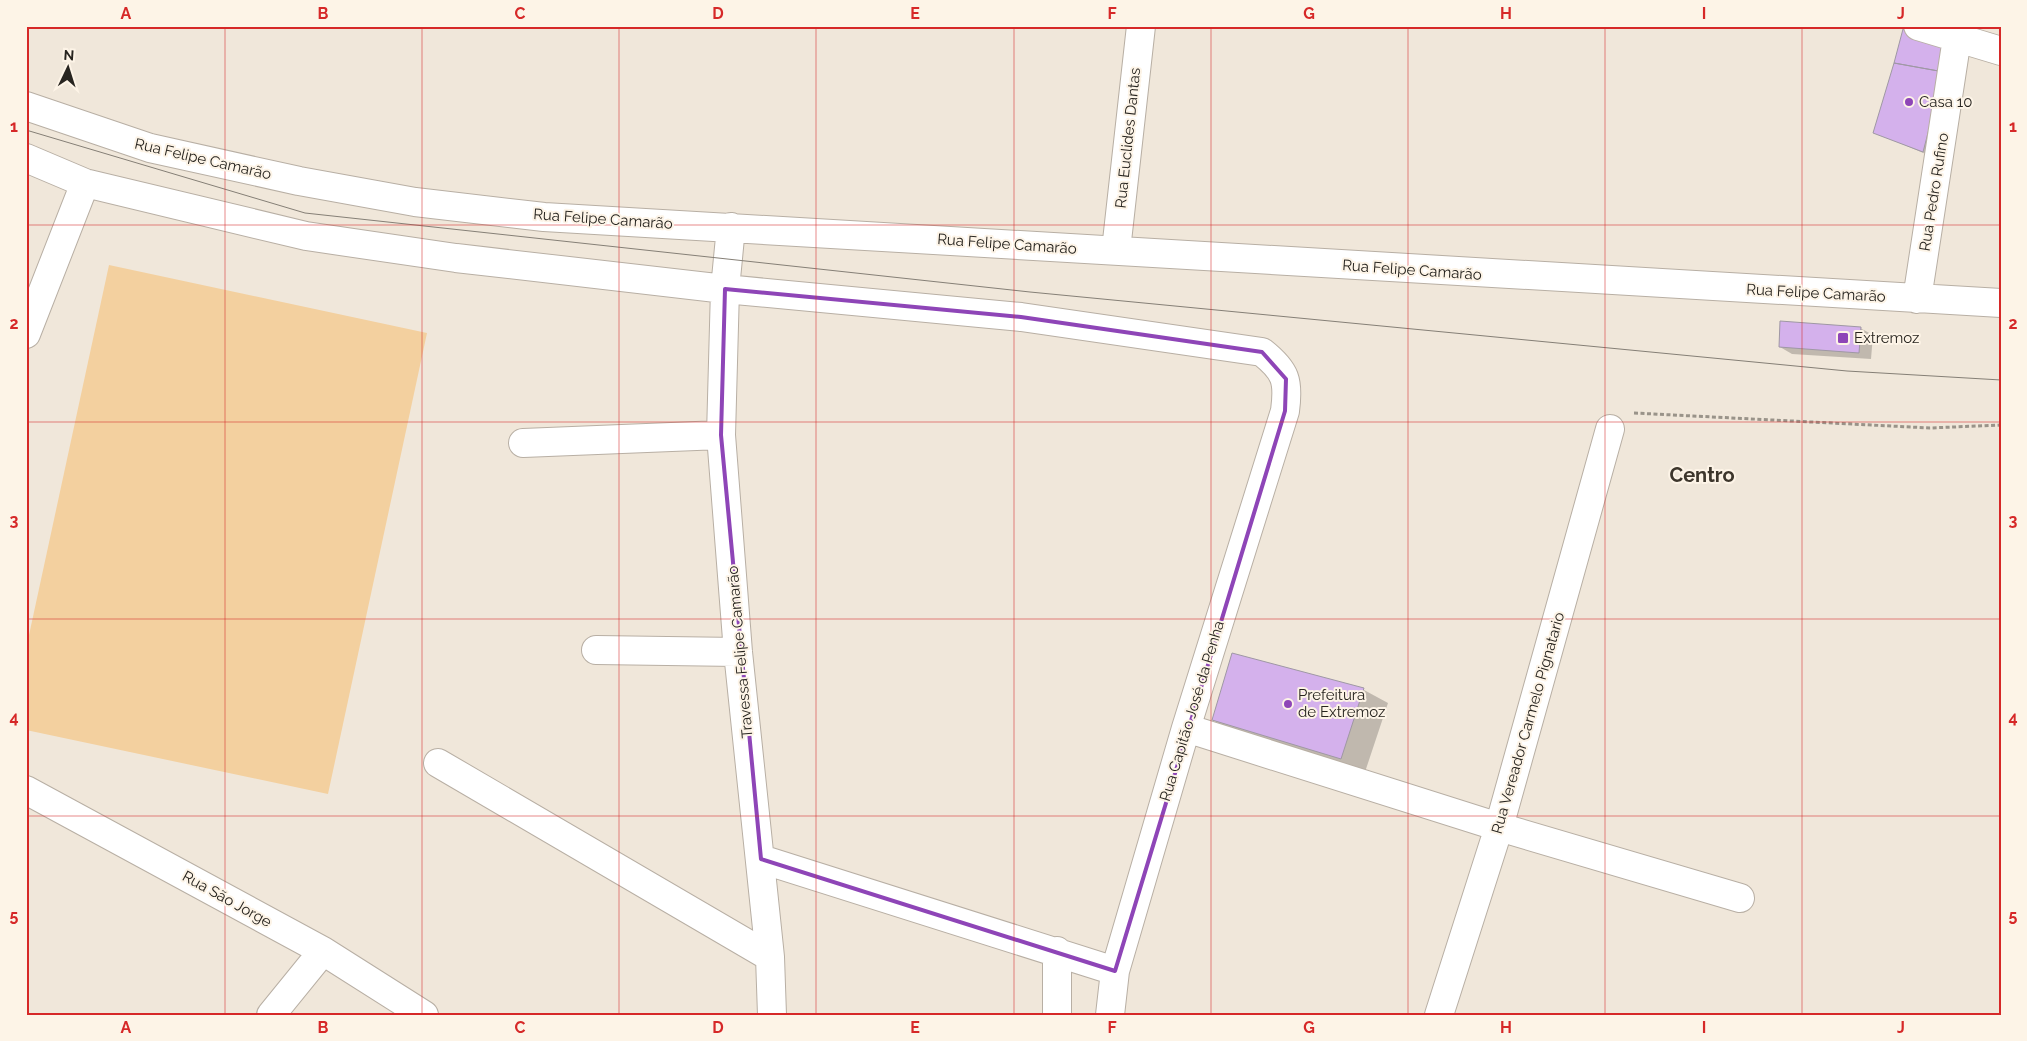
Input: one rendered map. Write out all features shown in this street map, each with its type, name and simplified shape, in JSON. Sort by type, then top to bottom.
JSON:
[{"type":"street","name":"Rua Euclides Dantas","points":[[1116,250],[1141,26]]},
{"type":"street","points":[[1918,26],[1959,32],[2001,51]]},
{"type":"street","name":"Rua Pedro Rufino","points":[[1917,299],[1959,32]]},
{"type":"street","name":"Rua Felipe Camarão","points":[[26,106],[150,148],[299,182],[405,200],[544,217],[2001,304]]},
{"type":"street","points":[[26,158],[85,183],[306,236],[456,258],[725,289]]},
{"type":"street","points":[[26,334],[85,183]]},
{"type":"street","name":"Travessa Felipe Camarão","points":[[732,227],[725,289],[721,435],[738,652],[770,957],[772,1015]]},
{"type":"street","name":"Rua Capitão José da Penha","points":[[725,289],[1021,317],[1262,352],[1276,363],[1286,379],[1285,411],[1186,728],[1115,971],[1110,1015]]},
{"type":"street","name":"Rua Vereador Carmelo Pignatario","points":[[1439,1015],[1499,827],[1610,429]]},
{"type":"street","points":[[523,443],[721,435]]},
{"type":"street","points":[[596,650],[738,652]]},
{"type":"street","points":[[1186,728],[1499,827],[1740,898]]},
{"type":"street","points":[[438,763],[770,957]]},
{"type":"street","name":"Rua São Jorge","points":[[26,790],[323,951],[424,1015]]},
{"type":"street","points":[[761,859],[1057,951],[1115,971]]},
{"type":"street","points":[[271,1015],[323,951]]},
{"type":"street","points":[[1057,951],[1057,1015]]},
{"type":"path","points":[[1610,429],[1617,418],[1631,413],[1930,428],[2001,425]]},
{"type":"highlighted area","points":[[725,289],[1021,317],[1262,352],[1286,379],[1285,411],[1115,971],[761,859],[721,435]]},
{"type":"shaded area","points":[[109,265],[427,333],[328,794],[26,730],[26,649]]},
{"type":"building","points":[[1903,29],[1947,44],[1944,72],[1894,63]]},
{"type":"building","name":"Casa 10","points":[[1894,63],[1944,72],[1923,152],[1873,133]]},
{"type":"building","points":[[1780,321],[1861,327],[1859,353],[1779,347]]},
{"type":"building","name":"Prefeitura de Extremoz","points":[[1232,653],[1364,688],[1341,759],[1212,720]]},
{"type":"tram line","points":[[26,130],[305,213],[1030,292],[1847,371],[2001,380]]},
{"type":"place","name":"Casa 10","points":[[1909,102]]},
{"type":"place","name":"Extremoz","points":[[1843,338]]},
{"type":"place","name":"Prefeitura de Extremoz","points":[[1288,704]]},
{"type":"district","name":"Centro","points":[[1702,475]]}]
